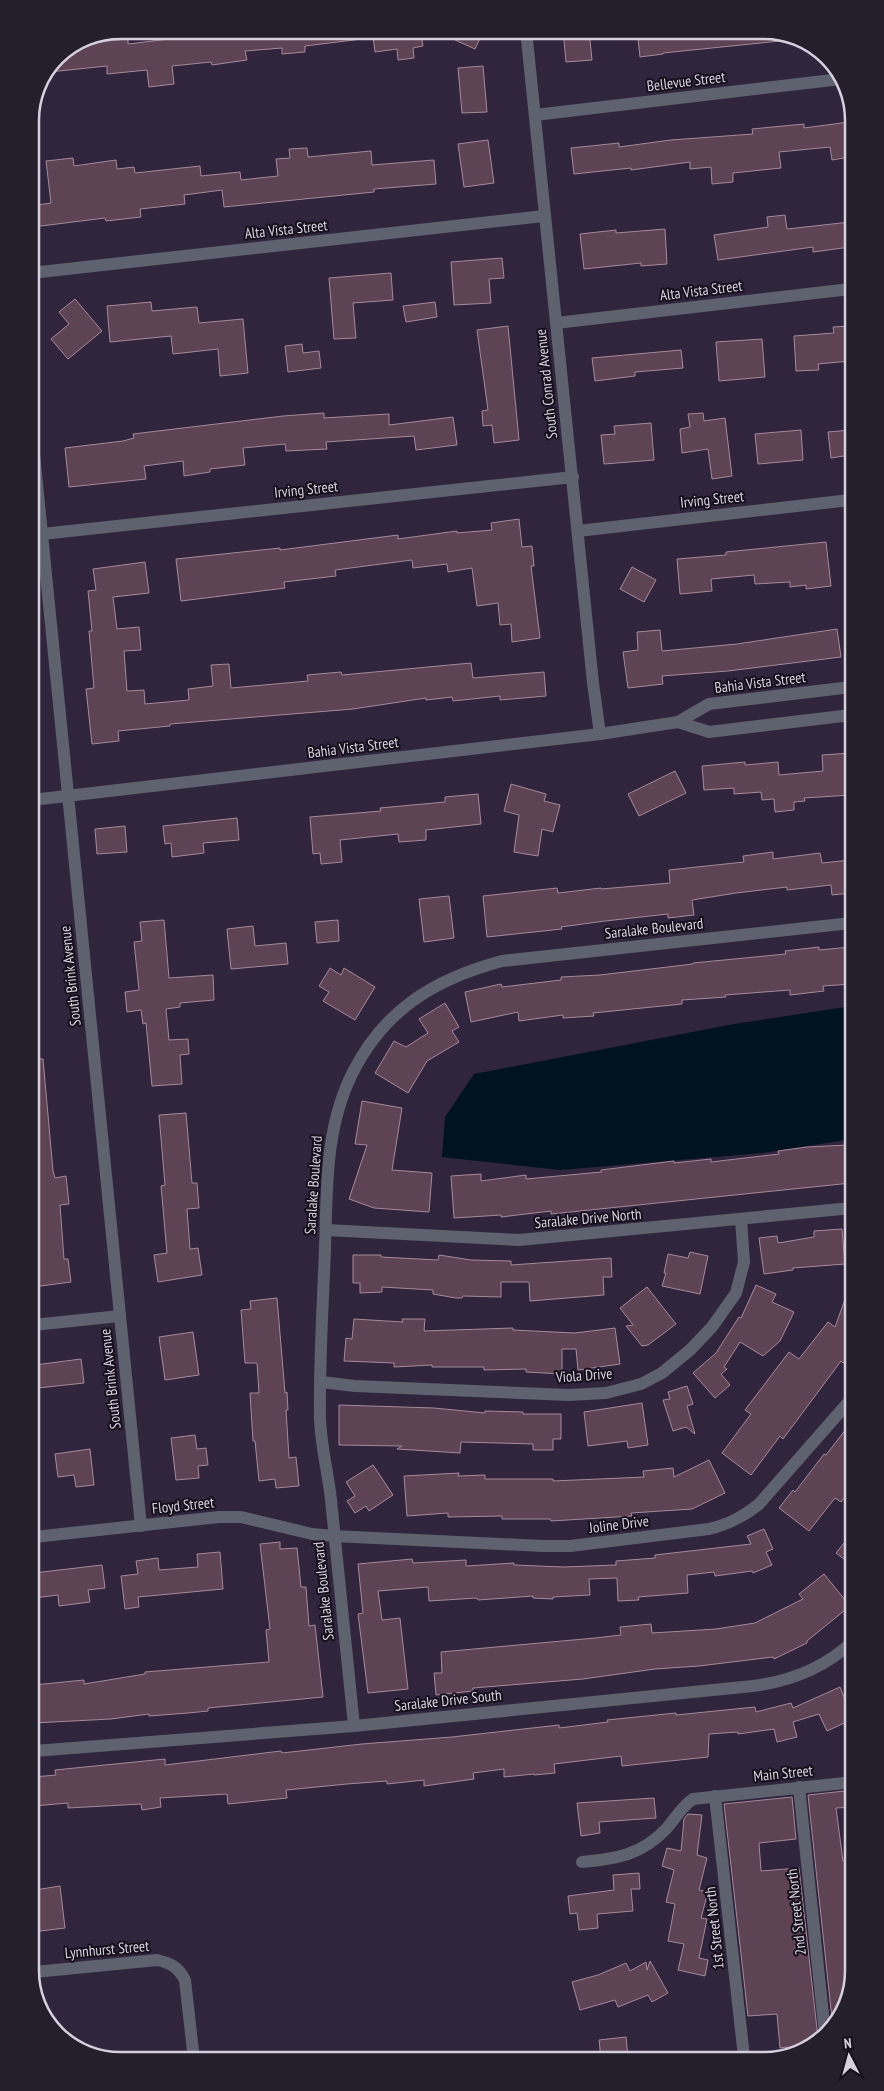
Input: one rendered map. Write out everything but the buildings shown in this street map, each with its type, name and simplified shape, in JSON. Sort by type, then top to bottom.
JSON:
[{"type":"street","name":"South Conrad Avenue","points":[[527,39],[600,734]]},
{"type":"street","name":"Bellevue Street","points":[[534,115],[835,80]]},
{"type":"street","name":"Alta Vista Street","points":[[39,272],[544,216]]},
{"type":"street","name":"Alta Vista Street","points":[[556,323],[845,290]]},
{"type":"street","name":"Irving Street","points":[[42,534],[572,477]]},
{"type":"street","name":"Irving Street","points":[[578,531],[845,501]]},
{"type":"street","name":"South Brink Avenue","points":[[39,504],[141,1526]]},
{"type":"street","name":"Bahia Vista Street","points":[[39,799],[600,734],[678,722],[709,704],[845,689]]},
{"type":"street","name":"Bahia Vista Street","points":[[678,722],[709,732],[845,716]]},
{"type":"street","name":"Saralake Boulevard","points":[[354,1726],[320,1422],[329,1150],[337,1111],[352,1074],[371,1042],[392,1018],[411,1001],[444,980],[472,969],[502,961],[845,924]]},
{"type":"street","name":"Saralake Drive North","points":[[326,1230],[519,1240],[845,1209]]},
{"type":"street","name":"Viola Drive","points":[[321,1382],[355,1386],[569,1395],[606,1393],[641,1384],[662,1373],[690,1350],[712,1327],[736,1293],[744,1262],[741,1219]]},
{"type":"street","points":[[39,1324],[120,1316]]},
{"type":"street","name":"Joline Drive","points":[[333,1536],[570,1546],[709,1530],[725,1526],[742,1518],[760,1504],[845,1406]]},
{"type":"street","name":"Floyd Street","points":[[39,1536],[219,1517],[241,1517],[312,1534],[333,1536]]},
{"type":"street","name":"Saralake Drive South","points":[[39,1751],[354,1726],[775,1683],[804,1674],[821,1666],[845,1647]]},
{"type":"street","name":"Main Street","points":[[582,1862],[614,1859],[635,1852],[648,1845],[661,1834],[693,1799],[845,1783]]},
{"type":"street","name":"2nd Street North","points":[[799,1787],[824,2026]]},
{"type":"street","name":"1st Street North","points":[[715,1796],[743,2052]]},
{"type":"street","name":"Lynnhurst Street","points":[[39,1972],[157,1960],[168,1962],[180,1970],[188,1989],[193,2052]]},
{"type":"water","points":[[845,1007],[845,1140],[762,1153],[560,1170],[442,1157],[445,1117],[474,1074],[734,1024]]}]
